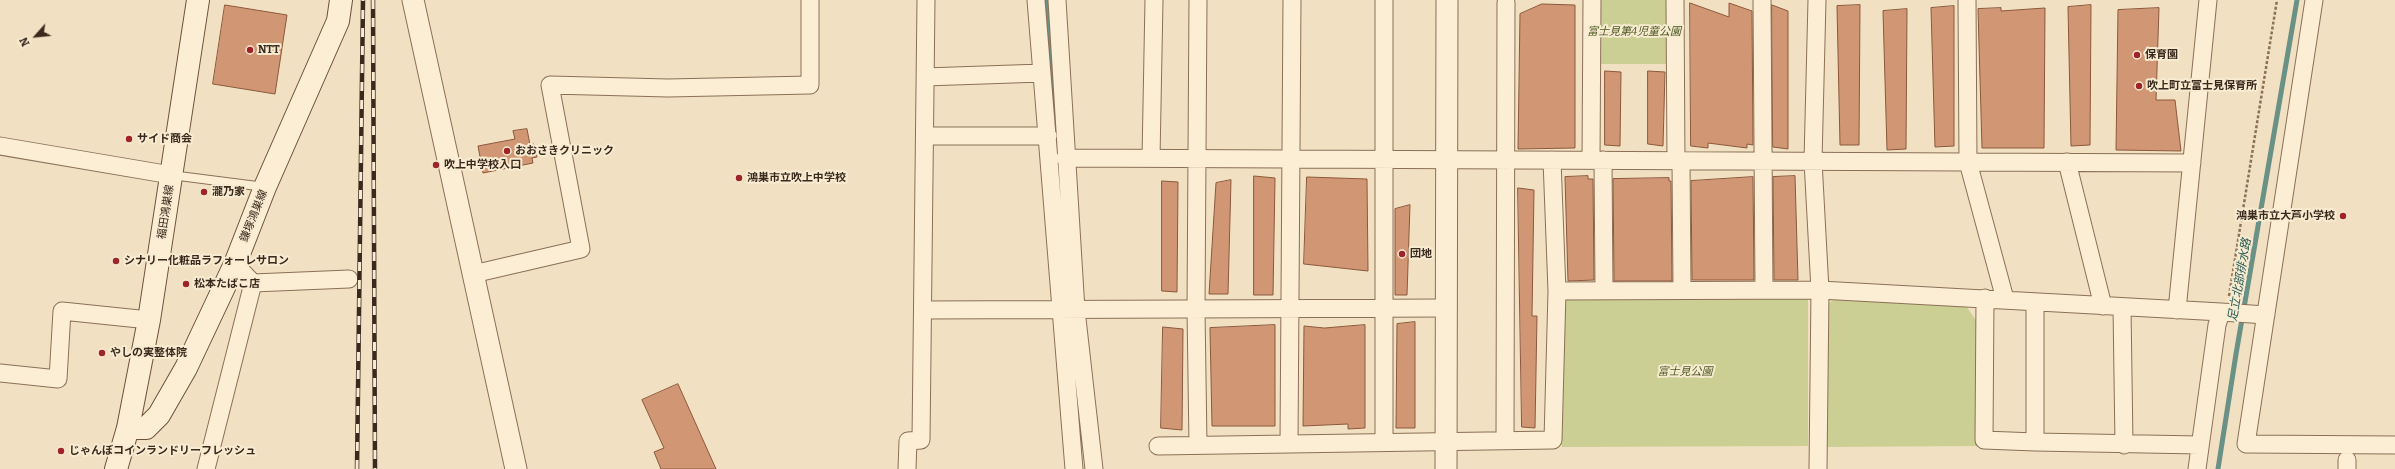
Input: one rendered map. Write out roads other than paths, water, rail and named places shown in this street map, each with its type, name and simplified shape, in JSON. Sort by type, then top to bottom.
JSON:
[{"type":"main road","name":"福田鴻巣線","points":[[116,469],[128,428],[149,320],[198,0]]},
{"type":"main road","name":"鎌塚鴻巣線","points":[[128,428],[146,428],[159,415],[186,368],[235,264],[266,187],[338,21],[340,0]]},
{"type":"street","points":[[413,0],[516,469]]},
{"type":"street","points":[[474,274],[581,249],[550,85],[668,88],[810,85],[810,0]]},
{"type":"street","points":[[907,469],[908,441],[921,440],[926,0]]},
{"type":"street","points":[[1036,0],[1048,136],[1068,310],[1094,469]]},
{"type":"street","points":[[1057,0],[1065,158],[1068,310],[1074,469]]},
{"type":"street","points":[[1151,158],[1154,0]]},
{"type":"street","points":[[1198,0],[1196,309],[1198,445]]},
{"type":"street","points":[[1289,444],[1292,0]]},
{"type":"street","points":[[1384,0],[1384,442]]},
{"type":"street","points":[[1446,469],[1447,0]]},
{"type":"street","points":[[1592,0],[1597,160],[1604,290]]},
{"type":"street","points":[[1675,0],[1682,290]]},
{"type":"street","points":[[1762,0],[1764,290]]},
{"type":"street","points":[[1817,0],[1813,161],[1820,290],[1818,469]]},
{"type":"street","points":[[1967,0],[1968,162],[2005,299]]},
{"type":"street","points":[[2177,310],[2208,0]]},
{"type":"street","points":[[2314,0],[2246,444],[2395,445]]},
{"type":"street","points":[[1505,440],[1506,3]]},
{"type":"street","points":[[925,77],[1042,73]]},
{"type":"street","points":[[925,136],[1048,136]]},
{"type":"street","points":[[0,146],[171,176]]},
{"type":"street","points":[[1065,158],[2192,163]]},
{"type":"street","points":[[1158,446],[1553,440],[1557,291],[1552,160]]},
{"type":"street","points":[[2067,162],[2103,306]]},
{"type":"street","points":[[235,264],[253,283],[349,279]]},
{"type":"street","points":[[206,469],[253,283]]},
{"type":"street","points":[[1557,291],[1820,290],[2005,299],[2266,315]]},
{"type":"street","points":[[1985,298],[1984,440],[2124,445],[2200,445]]},
{"type":"street","points":[[2035,302],[2035,442]]},
{"type":"street","points":[[2122,307],[2124,445]]},
{"type":"street","points":[[923,310],[1446,308]]},
{"type":"street","points":[[0,373],[58,379],[62,311],[149,320]]},
{"type":"street","points":[[2197,469],[2218,325],[2224,312]]},
{"type":"lane","points":[[171,176],[266,187]]},
{"type":"waterway","points":[[1047,0],[1061,203]]},
{"type":"waterway","name":"足立北部排水路","points":[[2218,469],[2236,354],[2297,0]]},
{"type":"railway","points":[[357,469],[363,0]]},
{"type":"railway","points":[[373,0],[375,469]]},
{"type":"place","name":"NTT","points":[[250,50]]},
{"type":"place","name":"保育園","points":[[2137,55]]},
{"type":"place","name":"吹上町立富士見保育所","points":[[2139,86]]},
{"type":"place","name":"サイド商会","points":[[129,139]]},
{"type":"place","name":"おおさきクリニック","points":[[507,151]]},
{"type":"place","name":"吹上中学校入口","points":[[436,165]]},
{"type":"place","name":"鴻巣市立吹上中学校","points":[[739,178]]},
{"type":"place","name":"瀧乃家","points":[[204,192]]},
{"type":"place","name":"鴻巣市立大芦小学校","points":[[2343,216]]},
{"type":"place","name":"団地","points":[[1402,254]]},
{"type":"place","name":"シナリー化粧品ラフォーレサロン","points":[[116,261]]},
{"type":"place","name":"松本たばこ店","points":[[186,284]]},
{"type":"place","name":"やしの実整体院","points":[[102,353]]},
{"type":"place","name":"じゃんぼコインランドリーフレッシュ","points":[[61,451]]},
{"type":"park label","name":"富士見第4児童公園","points":[[1634,32]]},
{"type":"park label","name":"富士見公園","points":[[1685,372]]}]
